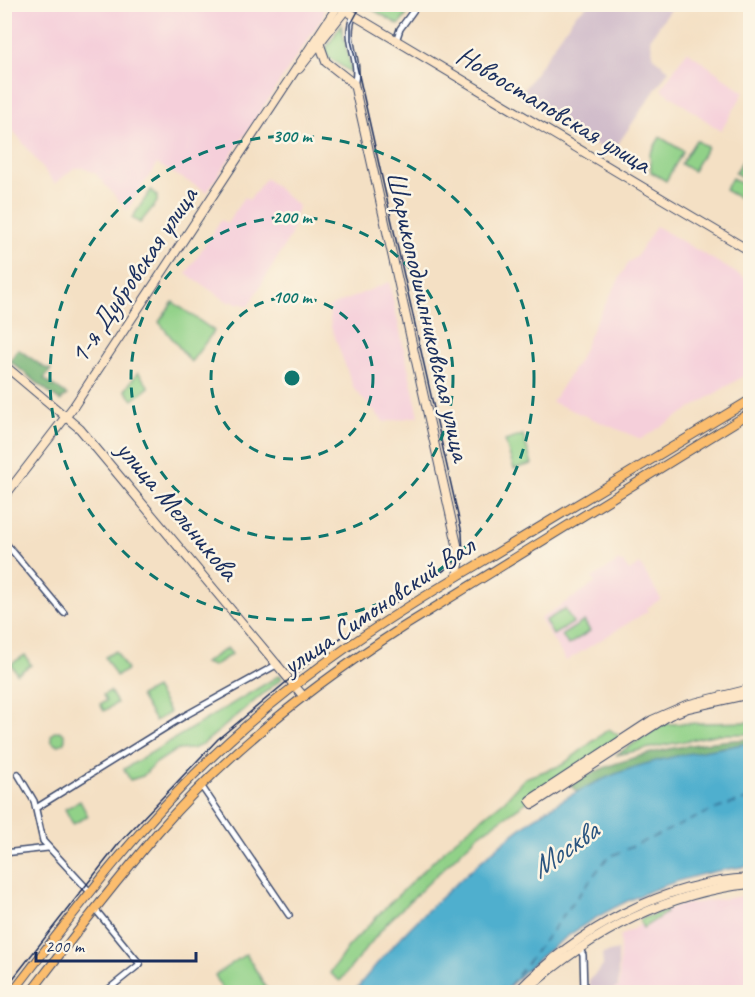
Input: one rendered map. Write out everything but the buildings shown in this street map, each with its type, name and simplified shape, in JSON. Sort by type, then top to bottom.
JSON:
[{"type":"main road","name":"Новоостаповская улица","points":[[337,5],[348,8],[354,15],[750,251]]},
{"type":"main road","name":"1-я Дубровская улица","points":[[4,497],[67,416],[294,74],[337,5]]},
{"type":"main road","name":"1-я Дубровская улица","points":[[294,74],[307,62],[348,8]]},
{"type":"main road","points":[[320,45],[326,62],[354,84]]},
{"type":"main road","points":[[307,62],[326,62]]},
{"type":"main road","name":"Шарикоподшипниковская улица","points":[[354,84],[460,558]]},
{"type":"main road","name":"улица Мельникова","points":[[4,365],[67,416],[304,697]]},
{"type":"main road","name":"улица Симоновский Вал","points":[[13,993],[90,892],[148,822],[230,740],[294,685],[352,643],[457,576],[750,400]]},
{"type":"main road","name":"улица Симоновский Вал","points":[[31,993],[95,909],[159,831],[239,750],[304,697],[360,654],[750,413]]},
{"type":"main road","points":[[544,523],[553,525],[551,534]]},
{"type":"main road","points":[[457,576],[460,558],[475,566]]},
{"type":"main road","points":[[352,643],[350,652],[353,655],[360,654]]},
{"type":"main road","points":[[750,689],[686,705],[651,720],[532,802],[670,715],[688,708],[750,694]]},
{"type":"main road","points":[[524,993],[613,920],[666,895],[704,885],[750,878]]},
{"type":"main road","points":[[517,993],[545,966],[617,925],[669,901],[705,891],[750,884]]},
{"type":"street","points":[[396,40],[400,29],[417,4]]},
{"type":"street","name":"Шарикоподшипниковская улица","points":[[354,15],[349,30],[356,69],[354,84]]},
{"type":"street","points":[[4,542],[63,613]]},
{"type":"street","points":[[475,566],[471,570],[472,575],[482,577]]},
{"type":"street","name":"улица Симоновский Вал","points":[[36,808],[186,715],[278,664]]},
{"type":"street","points":[[18,774],[34,801],[43,841],[90,892]]},
{"type":"street","points":[[202,787],[289,915]]},
{"type":"street","points":[[177,792],[174,798],[177,802],[187,802]]},
{"type":"street","points":[[148,822],[154,818],[159,820],[162,825],[159,831]]},
{"type":"street","points":[[4,853],[48,848]]},
{"type":"street","points":[[95,909],[140,964],[105,993]]},
{"type":"street","points":[[578,947],[583,955],[584,993]]},
{"type":"shaded area","points":[[5,5],[323,5],[324,15],[207,192],[157,164],[127,210],[95,173],[83,168],[74,168],[55,184],[5,120]]},
{"type":"shaded area","points":[[588,5],[669,5],[672,7],[650,39],[654,58],[669,70],[611,154],[519,97],[575,15]]},
{"type":"shaded area","points":[[687,51],[744,92],[721,131],[661,89]]},
{"type":"shaded area","points":[[266,178],[298,206],[290,237],[248,307],[232,301],[230,303],[186,274],[221,220],[227,224],[244,197],[249,200]]},
{"type":"shaded area","points":[[656,226],[750,281],[750,372],[641,439],[552,402],[579,360],[594,325],[628,263],[637,256]]},
{"type":"shaded area","points":[[389,282],[419,416],[384,422],[354,389],[331,327],[329,307]]},
{"type":"shaded area","points":[[619,561],[621,564],[623,562],[629,571],[640,564],[661,599],[647,608],[648,611],[566,661],[540,619],[595,583],[592,578]]},
{"type":"shaded area","points":[[750,895],[750,992],[608,992],[619,987],[620,936],[675,906]]},
{"type":"shaded area","points":[[618,950],[618,987],[608,992],[589,992],[589,980],[603,966],[602,954]]},
{"type":"green space","points":[[365,5],[414,5],[399,25]]},
{"type":"green space","points":[[341,25],[352,73],[328,57],[325,50]]},
{"type":"green space","points":[[660,137],[683,151],[666,181],[651,172],[650,154]]},
{"type":"green space","points":[[696,140],[707,147],[693,171],[681,164]]},
{"type":"green space","points":[[743,160],[750,165],[749,181],[735,173]]},
{"type":"green space","points":[[732,178],[746,186],[739,198],[725,190]]},
{"type":"green space","points":[[151,190],[157,196],[157,202],[140,223],[132,218]]},
{"type":"green space","points":[[173,302],[214,331],[191,362],[159,322]]},
{"type":"green space","points":[[18,349],[45,368],[51,369],[44,379],[67,395],[60,401],[10,361]]},
{"type":"green space","points":[[138,372],[149,387],[133,400],[125,390]]},
{"type":"green space","points":[[523,435],[532,464],[514,469],[505,441]]},
{"type":"green space","points":[[565,609],[573,623],[553,635],[545,621]]},
{"type":"green space","points":[[584,621],[590,631],[568,645],[562,635]]},
{"type":"green space","points":[[227,648],[232,654],[213,666],[204,663]]},
{"type":"green space","points":[[116,651],[127,670],[116,676],[105,657]]},
{"type":"green space","points":[[25,655],[31,665],[17,674],[11,664]]},
{"type":"green space","points":[[280,675],[282,678],[203,744],[193,749],[176,750],[153,765],[143,776],[130,780],[124,769]]},
{"type":"green space","points":[[155,688],[170,713],[155,721],[140,696]]},
{"type":"green space","points":[[110,691],[117,703],[104,711],[100,704],[106,701],[103,695]]},
{"type":"green space","points":[[750,722],[750,734],[719,734],[616,755],[664,724]]},
{"type":"green space","points":[[609,729],[621,737],[477,836],[386,924],[340,981],[330,973],[348,947],[389,904],[455,840],[505,800],[525,778],[562,765]]},
{"type":"green space","points":[[58,731],[63,733],[65,738],[63,743],[58,745],[53,743],[51,738],[53,733]]},
{"type":"green space","points":[[750,739],[750,743],[683,755],[641,766],[578,792],[571,786],[573,782],[594,772],[659,751],[705,743]]},
{"type":"green space","points":[[80,801],[88,816],[73,824],[65,809]]},
{"type":"green space","points":[[665,910],[666,913],[643,928],[639,920]]},
{"type":"green space","points":[[246,954],[269,992],[224,992],[215,975]]},
{"type":"water","name":"Москва","points":[[750,743],[750,866],[715,871],[681,880],[616,907],[585,924],[556,945],[504,992],[354,992],[391,947],[431,906],[513,834],[550,808],[591,785],[630,769],[680,755]]},
{"type":"ferry route","points":[[496,992],[511,984],[607,858],[713,810],[750,798]]},
{"type":"tram line","points":[[4,990],[120,842],[218,739],[333,643],[446,569],[463,553],[462,533],[351,40],[351,24],[362,4]]}]
